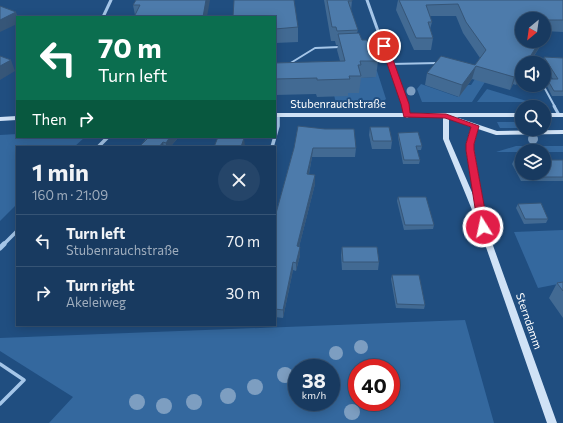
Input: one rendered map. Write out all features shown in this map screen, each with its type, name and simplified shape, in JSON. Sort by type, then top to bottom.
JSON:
[{"type":"street","points":[[103,16],[111,0]]},
{"type":"street","points":[[367,0],[405,104],[407,116]]},
{"type":"street","name":"Stubenrauchstraße","points":[[276,133],[278,126],[277,115],[515,115]]},
{"type":"street","name":"Stubenrauchstraße","points":[[446,116],[496,133],[563,132]]},
{"type":"street","name":"Sterndamm","points":[[446,116],[446,139],[483,227],[552,423]]},
{"type":"street","points":[[0,119],[16,118]]},
{"type":"street","name":"Sterndamm","points":[[475,126],[470,144],[470,150],[483,227]]},
{"type":"street","points":[[99,146],[107,138]]},
{"type":"street","points":[[0,248],[16,232]]},
{"type":"lane","points":[[366,47],[384,46]]},
{"type":"lane","points":[[289,64],[315,48],[344,47]]},
{"type":"lane","points":[[391,64],[438,63]]},
{"type":"lane","points":[[547,92],[561,115]]},
{"type":"lane","points":[[0,364],[24,380],[0,404]]},
{"type":"shaded area","points":[[371,71],[377,71],[386,99],[381,103],[336,103],[334,95],[348,96],[347,92],[358,78],[375,77],[374,73]]},
{"type":"shaded area","points":[[475,79],[485,82],[472,102],[422,102],[417,89],[421,84],[458,97],[468,85],[471,85]]},
{"type":"shaded area","points":[[487,89],[523,100],[515,100],[515,102],[477,102]]},
{"type":"shaded area","points":[[497,122],[515,122],[515,128],[500,128]]},
{"type":"shaded area","points":[[16,134],[16,138],[84,138],[75,146],[16,146],[16,205],[0,221],[0,135]]},
{"type":"shaded area","points":[[515,146],[515,152],[496,152]]},
{"type":"shaded area","points":[[551,146],[563,146],[563,152],[551,152]]},
{"type":"shaded area","points":[[563,230],[563,283],[538,288],[514,232]]},
{"type":"shaded area","points":[[465,320],[494,423],[49,423],[73,397],[0,351],[0,338]]},
{"type":"building","points":[[136,0],[206,0],[203,16],[134,16],[140,5],[133,5]]},
{"type":"building","points":[[234,0],[294,0],[298,27],[276,29],[276,16],[233,16]]},
{"type":"building","points":[[327,0],[352,0],[348,1],[358,30],[337,31],[336,27],[332,27]]},
{"type":"building","points":[[399,0],[563,0],[563,20],[551,20],[551,12],[515,12],[515,48],[536,48],[530,56],[515,56],[514,77],[476,66],[462,85],[427,73],[441,56],[475,65],[486,50],[466,22],[458,4],[426,5],[432,22],[428,22],[433,38],[416,38]]},
{"type":"building","points":[[0,6],[16,12],[0,20]]},
{"type":"building","points":[[359,33],[362,40],[367,40],[369,46],[373,46],[378,61],[360,61],[361,65],[358,65],[361,76],[349,76],[350,79],[276,79],[276,63],[345,61],[338,34]]},
{"type":"building","points":[[0,56],[11,60],[0,66]]},
{"type":"building","points":[[551,57],[563,58],[563,91],[554,91],[551,86],[551,79],[558,79],[551,68]]},
{"type":"building","points":[[298,126],[325,129],[354,129],[356,148],[313,148],[307,174],[315,175],[297,246],[300,247],[296,263],[293,262],[283,310],[276,309],[276,213],[294,148]]},
{"type":"building","points":[[370,127],[389,127],[392,141],[373,141]]},
{"type":"building","points":[[418,132],[422,146],[416,146],[420,160],[404,160],[398,133]]},
{"type":"building","points":[[148,138],[169,138],[166,143],[163,142],[160,146],[140,146]]},
{"type":"building","points":[[218,138],[244,138],[241,146],[214,146]]},
{"type":"building","points":[[551,160],[563,160],[563,177],[551,177]]},
{"type":"building","points":[[398,197],[426,197],[434,225],[405,225]]},
{"type":"building","points":[[541,203],[548,219],[525,219],[518,204]]},
{"type":"building","points":[[342,247],[377,247],[379,262],[343,262]]},
{"type":"building","points":[[392,275],[419,275],[425,305],[397,304]]},
{"type":"building","points":[[563,282],[563,291],[557,283]]},
{"type":"route","points":[[384,46],[405,104],[407,116],[446,116],[475,126],[470,144],[470,150],[483,227]]}]
